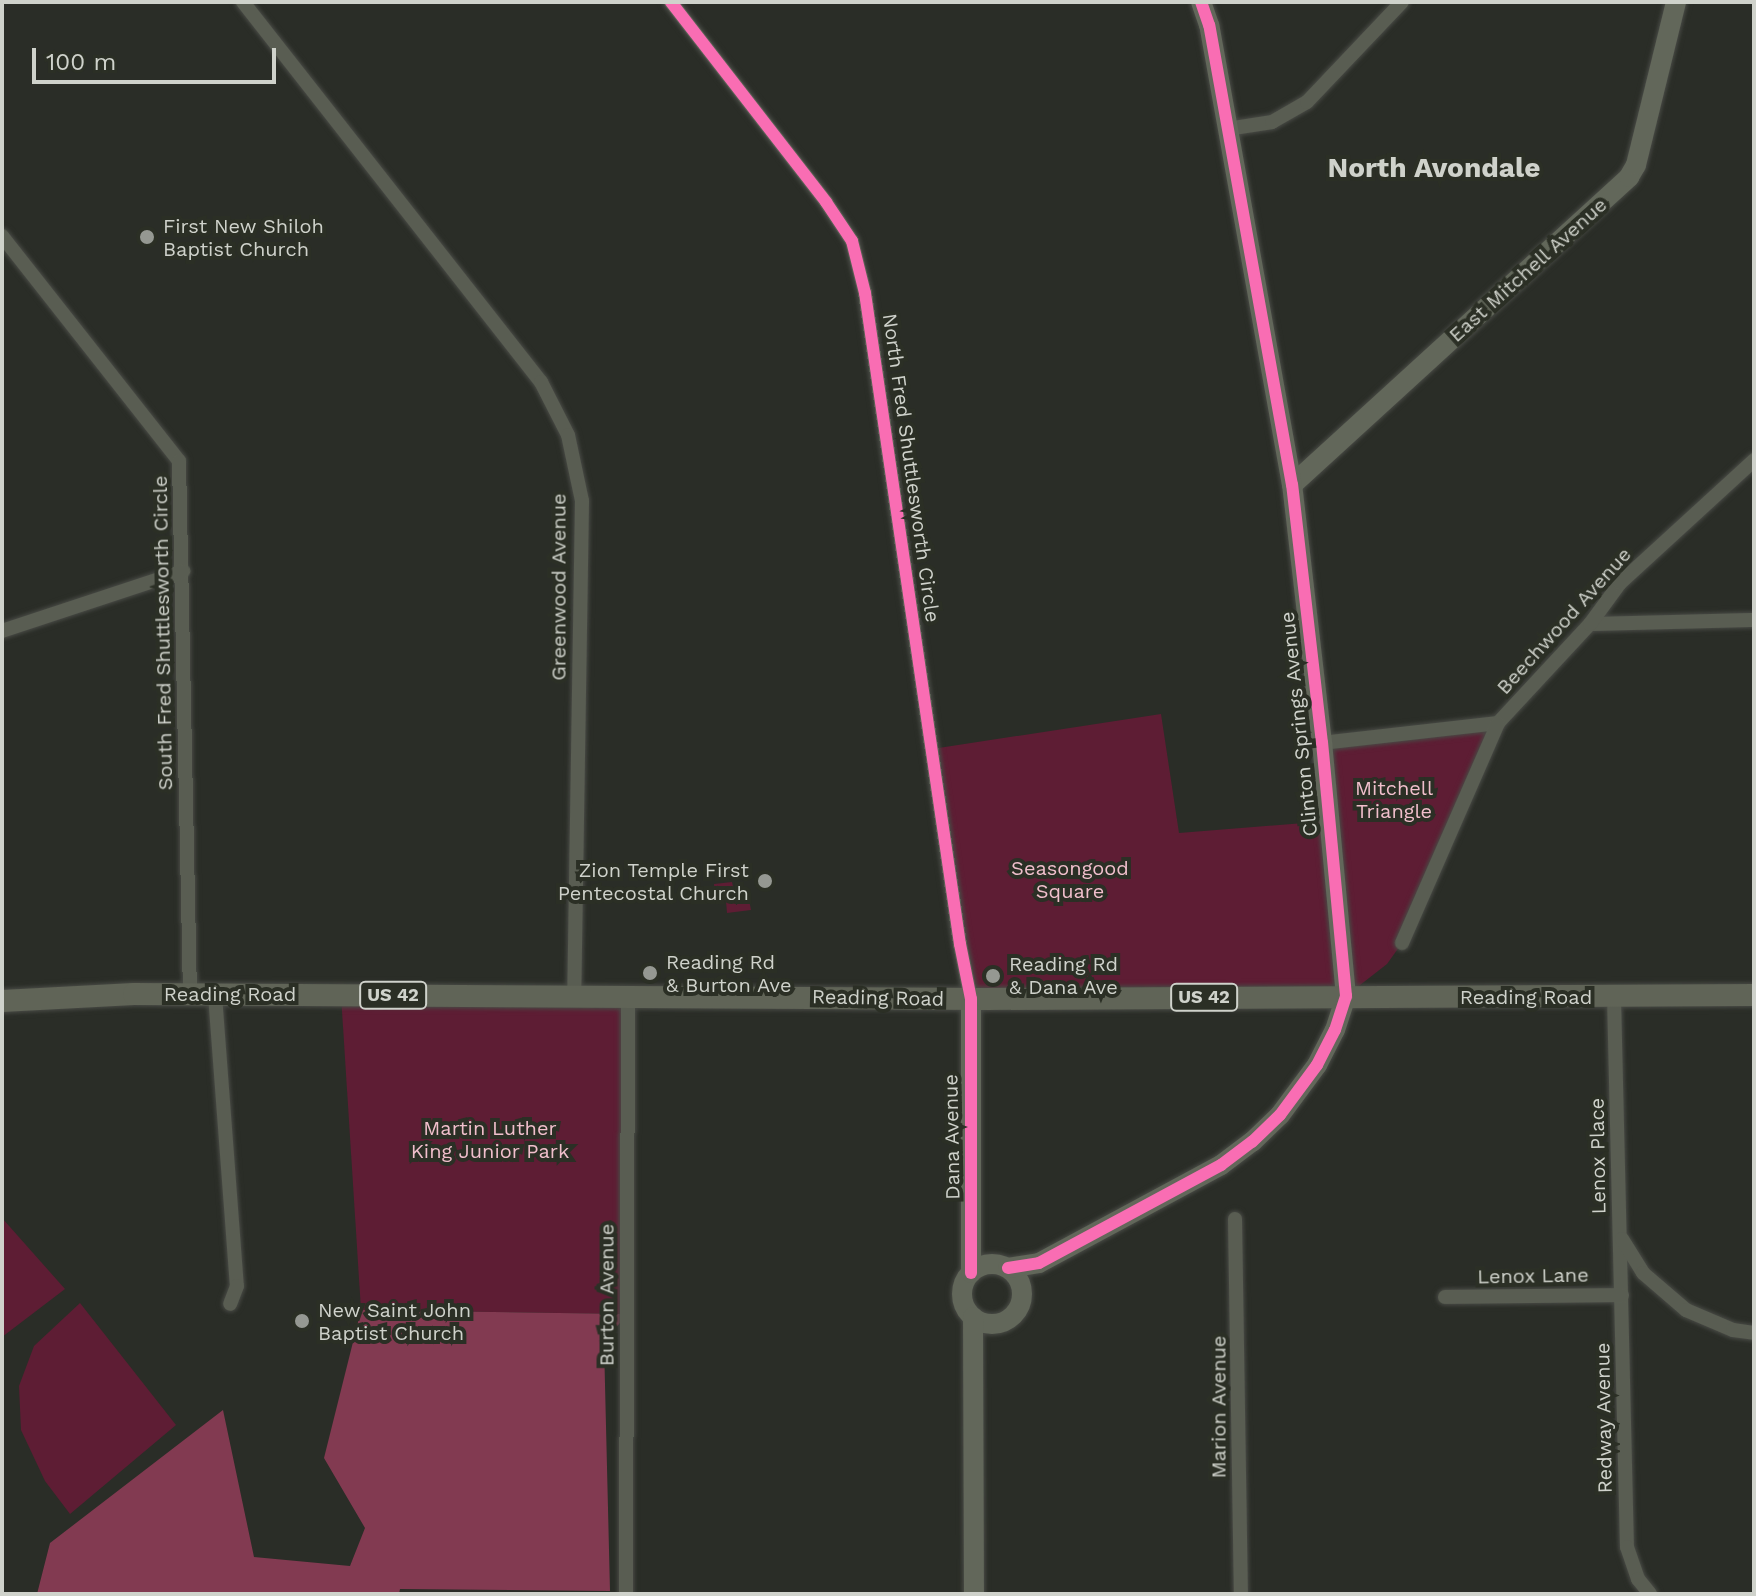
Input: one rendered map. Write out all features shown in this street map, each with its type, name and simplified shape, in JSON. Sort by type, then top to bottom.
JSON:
[{"type":"main road","name":"Reading Road","points":[[2,1001],[190,994],[971,999],[1754,995]]},
{"type":"street","name":"Greenwood Avenue","points":[[243,2],[541,382],[568,435],[582,501],[574,995]]},
{"type":"street","name":"North Fred Shuttlesworth Circle","points":[[671,2],[826,202],[852,241],[865,293],[957,929],[971,999]]},
{"type":"street","name":"Clinton Springs Avenue","points":[[1002,1266],[1039,1263],[1221,1165],[1252,1142],[1280,1115],[1317,1065],[1335,1030],[1346,996],[1322,743],[1292,485],[1201,2]]},
{"type":"street","points":[[1227,129],[1272,122],[1307,102],[1402,2]]},
{"type":"street","name":"East Mitchell Avenue","points":[[1292,485],[1629,177],[1636,165],[1676,2]]},
{"type":"street","name":"South Fred Shuttlesworth Circle","points":[[2,236],[179,461],[190,994]]},
{"type":"street","name":"Beechwood Avenue","points":[[1322,743],[1498,723],[1590,624],[1620,583],[1754,460]]},
{"type":"street","points":[[2,631],[183,571]]},
{"type":"street","points":[[1590,624],[1754,620]]},
{"type":"street","points":[[1402,943],[1498,723]]},
{"type":"street","points":[[215,995],[237,1286],[230,1304]]},
{"type":"street","name":"Burton Avenue","points":[[626,1594],[628,996]]},
{"type":"street","name":"Lenox Place","points":[[1614,997],[1620,1235],[1643,1273],[1686,1310],[1720,1325],[1754,1333]]},
{"type":"street","name":"Dana Avenue","points":[[971,999],[971,1273]]},
{"type":"street","name":"Marion Avenue","points":[[1235,1219],[1241,1594]]},
{"type":"street","name":"Dana Avenue","points":[[973,1226],[1002,1266]]},
{"type":"street","name":"Redway Avenue","points":[[1620,1235],[1627,1547],[1638,1579],[1650,1594]]},
{"type":"street","name":"Clinton Springs Avenue","points":[[1022,1289],[1039,1263]]},
{"type":"street","points":[[973,1355],[998,1323],[1014,1315],[1019,1307],[1022,1289],[1002,1266],[986,1265],[971,1273],[963,1290],[963,1300],[973,1317],[973,1355],[974,1594]]},
{"type":"street","name":"Lenox Lane","points":[[1445,1297],[1622,1295]]},
{"type":"street","points":[[973,1317],[998,1323]]},
{"type":"green space","name":"Seasongood Square","points":[[1161,714],[1179,833],[1329,821],[1322,743],[1498,723],[1402,943],[1387,964],[1346,996],[971,999],[932,749]]},
{"type":"green space","points":[[732,882],[734,891],[747,889],[751,910],[727,913],[726,901],[715,902],[714,884]]},
{"type":"green space","name":"Martin Luther King Junior Park","points":[[341,995],[628,996],[627,1314],[361,1310]]},
{"type":"green space","points":[[2,1218],[65,1289],[2,1337]]},
{"type":"green space","points":[[80,1303],[176,1425],[70,1514],[45,1481],[21,1430],[19,1386],[34,1346]]},
{"type":"shaded area","points":[[361,1310],[627,1314],[604,1343],[610,1591],[400,1589],[399,1594],[37,1594],[50,1543],[223,1410],[254,1557],[350,1566],[365,1528],[324,1458]]},
{"type":"cycle path","points":[[671,2],[826,202],[852,241],[865,293],[960,944],[971,999],[971,1273]]},
{"type":"cycle path","points":[[1008,1268],[1039,1263],[1221,1165],[1252,1142],[1280,1115],[1317,1065],[1335,1030],[1346,996],[1322,743],[1292,485],[1209,25],[1201,2]]},
{"type":"place","name":"First New Shiloh Baptist Church","points":[[147,237]]},
{"type":"place","name":"Zion Temple First Pentecostal Church","points":[[765,881]]},
{"type":"place","name":"Reading Rd & Burton Ave","points":[[650,973]]},
{"type":"place","name":"Reading Rd & Dana Ave","points":[[993,976]]},
{"type":"place","name":"New Saint John Baptist Church","points":[[302,1321]]},
{"type":"district","name":"North Avondale","points":[[1434,168]]},
{"type":"park label","name":"Mitchell Triangle","points":[[1394,800]]}]
